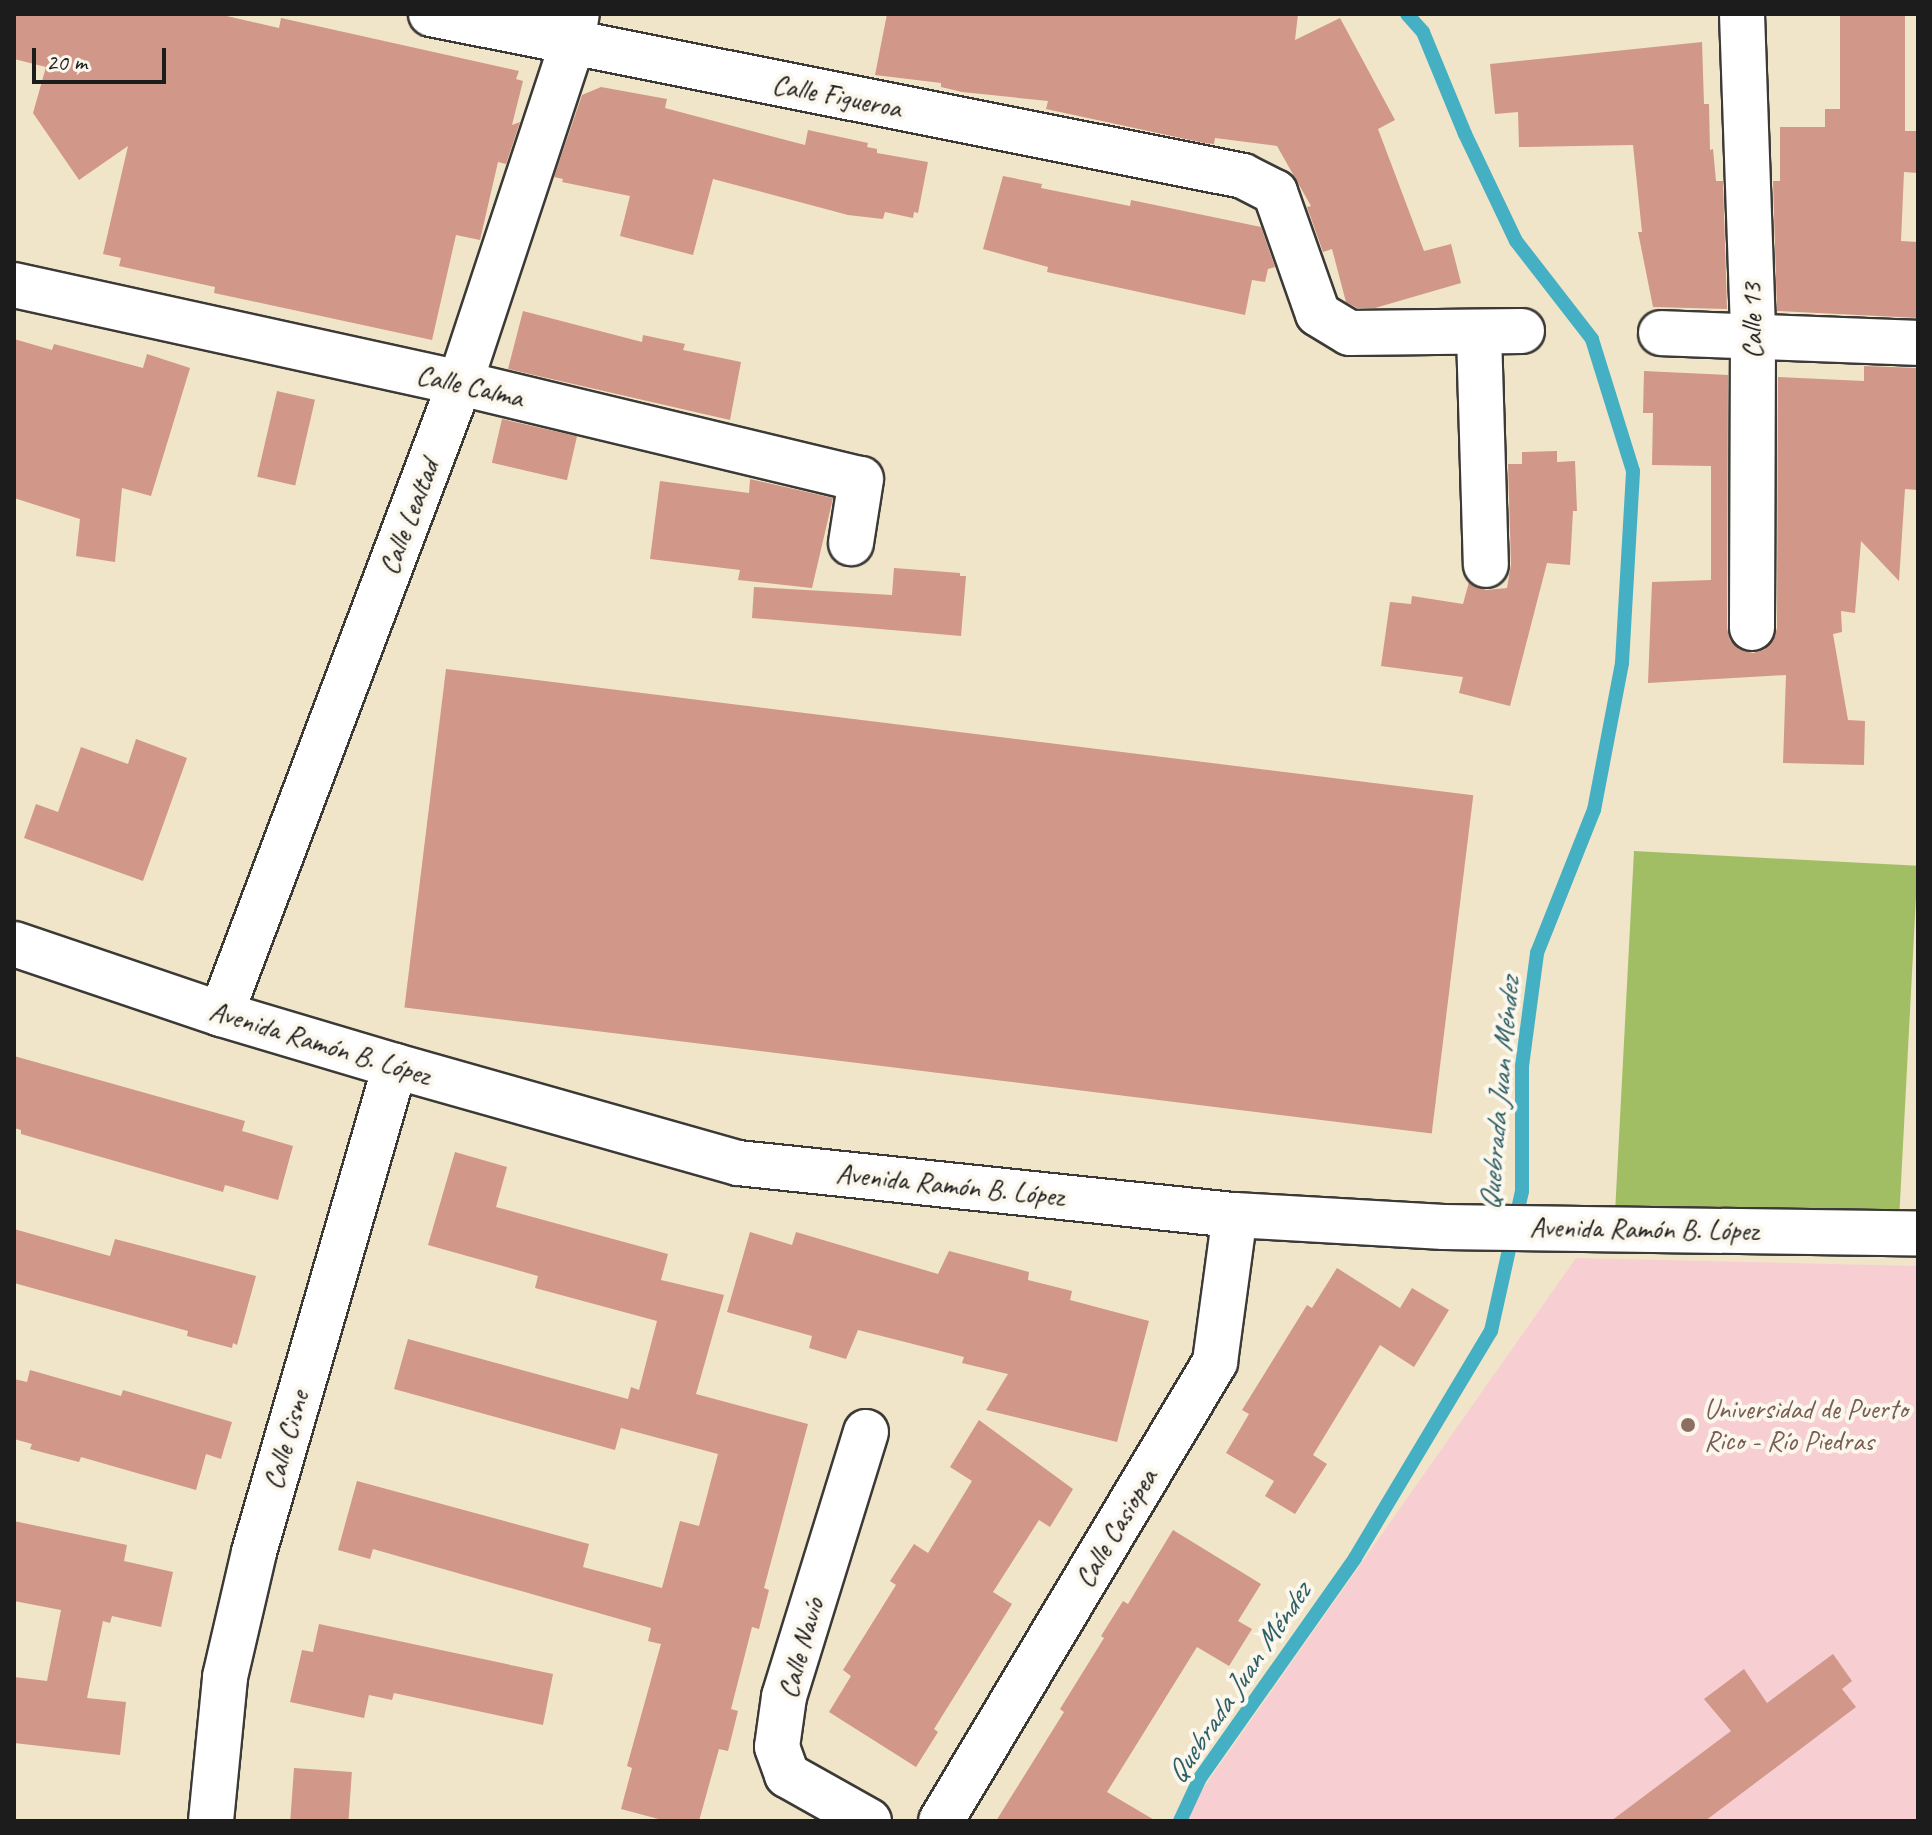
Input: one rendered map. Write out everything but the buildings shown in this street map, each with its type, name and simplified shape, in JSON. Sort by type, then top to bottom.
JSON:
[{"type":"street","name":"Calle Figueroa","points":[[431,14],[574,29],[1243,176],[1275,192],[1318,314],[1350,333],[1501,332],[1486,565]]},
{"type":"street","name":"Calle 13","points":[[1742,14],[1753,337],[1752,628]]},
{"type":"street","name":"Calle Lealtad","points":[[221,1014],[460,383],[574,29]]},
{"type":"street","name":"Calle Calma","points":[[14,285],[460,383],[861,479],[851,543]]},
{"type":"street","points":[[1661,333],[1918,343]]},
{"type":"street","name":"Avenida Ramón B. López","points":[[14,944],[221,1014],[738,1163],[1235,1215],[1444,1227],[1918,1234]]},
{"type":"street","name":"Calle Cisne","points":[[211,1821],[225,1677],[250,1566],[395,1066]]},
{"type":"street","name":"Calle Casiopea","points":[[941,1821],[1215,1362],[1235,1215]]},
{"type":"street","name":"Calle Navío","points":[[866,1432],[784,1697],[777,1747],[787,1775],[869,1821]]},
{"type":"shaded area","name":"Universidad de Puerto Rico - Río Piedras","points":[[1576,1258],[1918,1266],[1918,1821],[1180,1821]]},
{"type":"green space","points":[[1634,851],[1918,866],[1899,1223],[1615,1209]]},
{"type":"waterway","name":"Quebrada Juan Méndez","points":[[1180,1821],[1200,1778],[1355,1558],[1491,1331],[1522,1191],[1522,1066],[1537,953],[1594,810],[1622,663],[1633,471],[1592,339],[1516,241],[1465,134],[1423,32],[1407,14]]},
{"type":"place","name":"Universidad de Puerto Rico - Río Piedras","points":[[1688,1425]]}]
